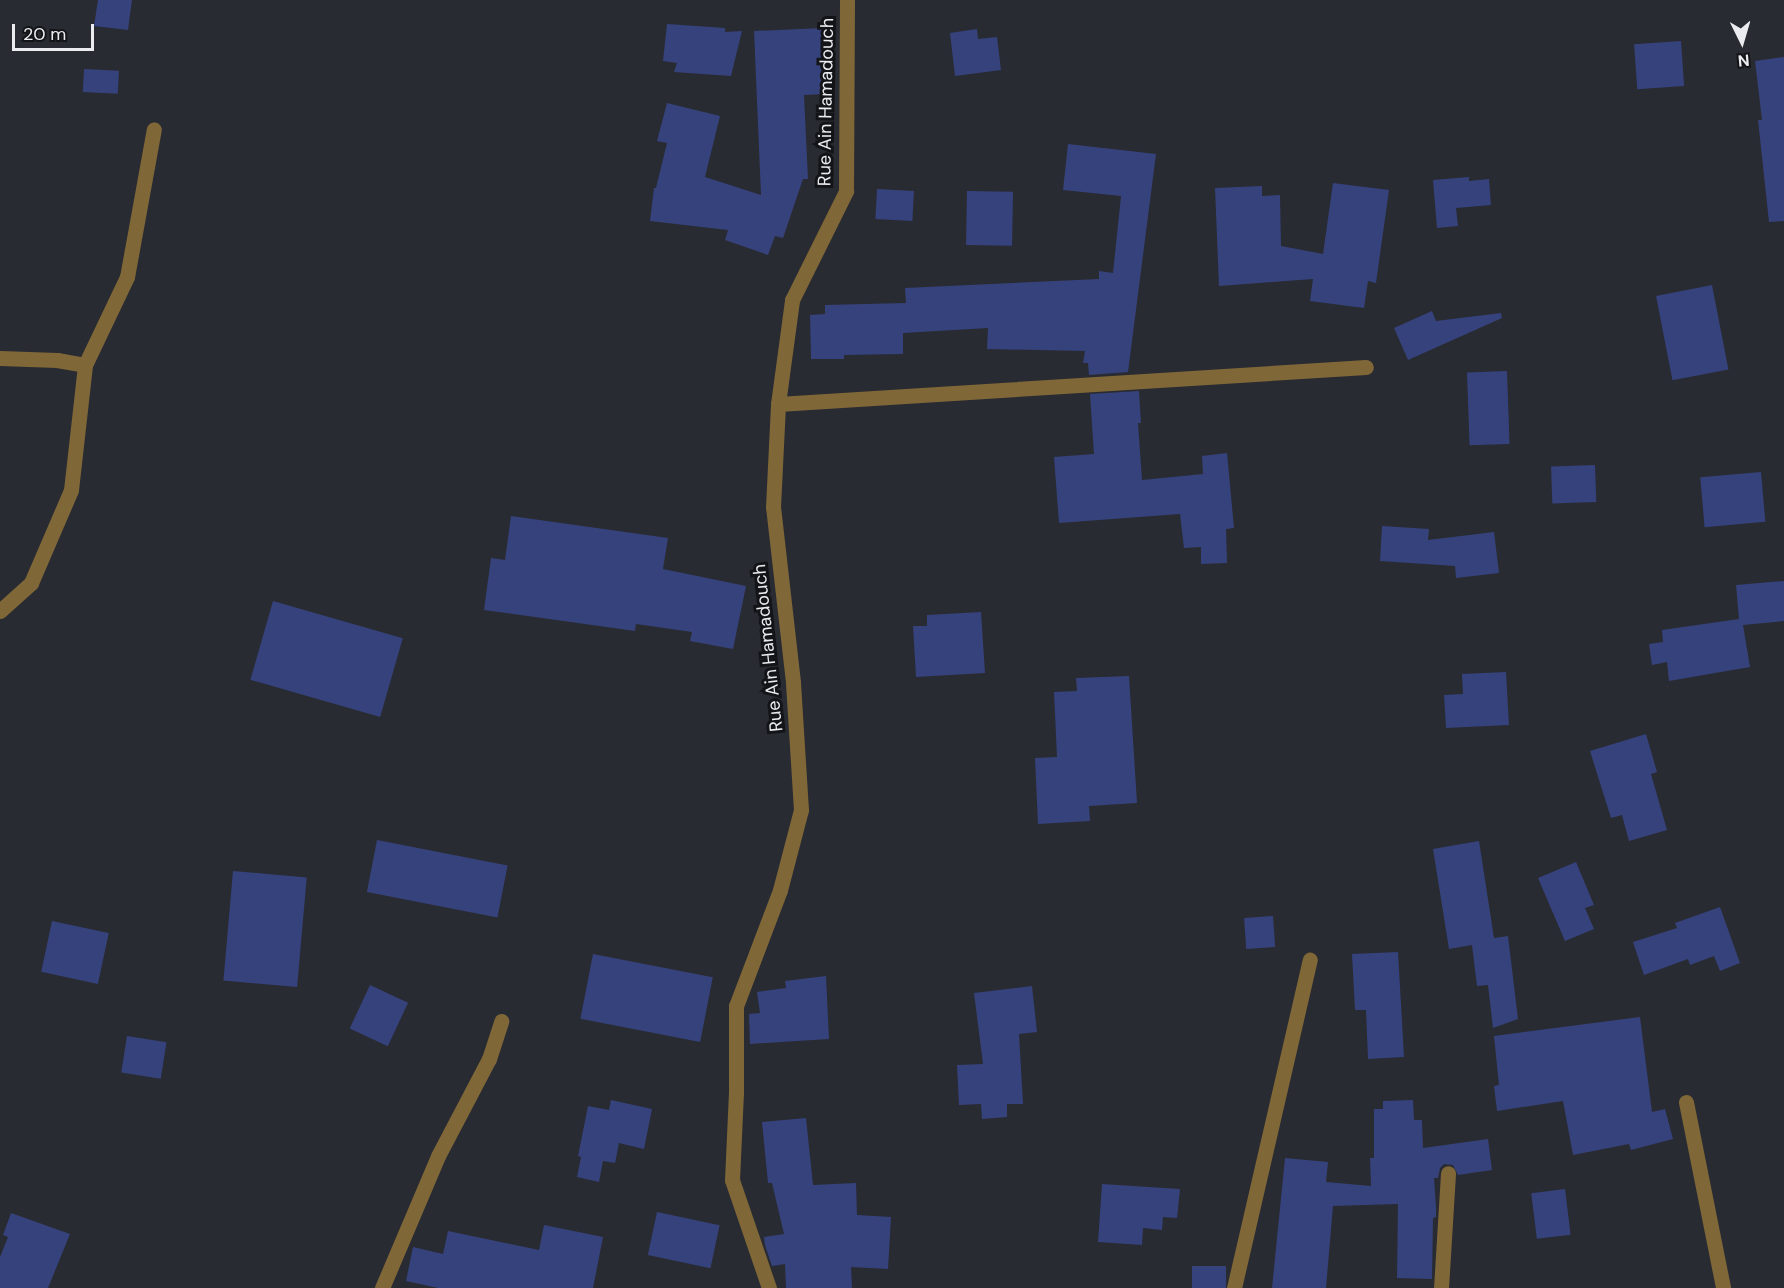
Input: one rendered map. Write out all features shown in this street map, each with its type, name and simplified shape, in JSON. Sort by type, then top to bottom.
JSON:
[{"type":"street","name":"Rue Ain Hamadouch","points":[[769,1288],[732,1180],[736,1093],[736,1006],[780,890],[801,810],[793,682],[772,507],[777,405],[792,300],[846,191],[847,0]]},
{"type":"street","points":[[0,611],[31,583],[70,490],[85,365],[127,277],[154,129]]},
{"type":"street","points":[[0,358],[57,360],[85,365]]},
{"type":"street","points":[[777,405],[1366,367]]},
{"type":"street","points":[[1234,1288],[1310,960]]},
{"type":"street","points":[[382,1288],[438,1156],[489,1059],[501,1021]]},
{"type":"street","points":[[1686,1102],[1723,1288]]},
{"type":"street","points":[[1441,1288],[1448,1173]]},
{"type":"building","points":[[98,0],[132,0],[128,30],[94,26]]},
{"type":"building","points":[[667,24],[725,28],[725,32],[742,31],[731,76],[674,72],[677,63],[663,61]]},
{"type":"building","points":[[823,28],[826,94],[804,95],[808,179],[803,179],[783,238],[775,236],[768,255],[725,240],[728,230],[650,221],[654,188],[656,188],[667,143],[657,141],[667,103],[720,116],[705,177],[761,195],[754,31]]},
{"type":"building","points":[[977,29],[978,39],[997,37],[1001,70],[955,76],[950,33]]},
{"type":"building","points":[[1681,41],[1684,86],[1637,89],[1634,44]]},
{"type":"building","points":[[1784,57],[1784,221],[1769,222],[1758,120],[1762,120],[1755,61]]},
{"type":"building","points":[[84,69],[119,71],[118,94],[83,92]]},
{"type":"building","points":[[1068,144],[1156,154],[1128,372],[1089,375],[1088,363],[1083,363],[1085,351],[987,349],[988,328],[903,333],[903,354],[844,355],[844,359],[811,359],[810,315],[825,314],[825,305],[906,303],[905,288],[1099,279],[1099,271],[1113,273],[1121,196],[1063,190]]},
{"type":"building","points":[[1469,177],[1469,181],[1489,179],[1491,205],[1456,208],[1458,226],[1437,228],[1433,180]]},
{"type":"building","points":[[1333,183],[1389,190],[1376,283],[1368,281],[1364,308],[1310,301],[1313,279],[1219,286],[1215,188],[1262,186],[1262,196],[1280,195],[1281,246],[1323,254]]},
{"type":"building","points":[[877,189],[914,191],[912,221],[875,219]]},
{"type":"building","points":[[967,191],[1013,192],[1012,246],[966,245]]},
{"type":"building","points":[[1712,285],[1728,369],[1672,380],[1656,296]]},
{"type":"building","points":[[1432,311],[1436,321],[1501,313],[1502,318],[1408,360],[1394,328]]},
{"type":"building","points":[[1507,371],[1510,444],[1470,445],[1467,372]]},
{"type":"building","points":[[1139,391],[1141,423],[1138,423],[1142,480],[1203,474],[1202,456],[1227,453],[1234,528],[1226,529],[1227,563],[1201,564],[1201,547],[1184,548],[1180,514],[1059,523],[1054,457],[1094,454],[1090,394]]},
{"type":"building","points":[[1595,465],[1596,502],[1552,504],[1551,467]]},
{"type":"building","points":[[1761,472],[1765,522],[1705,527],[1700,477]]},
{"type":"building","points":[[511,516],[668,538],[663,569],[746,586],[733,649],[690,641],[692,632],[636,624],[635,631],[484,610],[491,558],[505,560]]},
{"type":"building","points":[[1382,526],[1429,529],[1428,540],[1494,532],[1499,573],[1456,578],[1455,566],[1380,561]]},
{"type":"building","points":[[1784,581],[1784,621],[1743,625],[1750,667],[1669,681],[1667,662],[1652,665],[1649,644],[1663,642],[1662,630],[1739,619],[1736,585]]},
{"type":"building","points":[[273,601],[403,638],[380,717],[250,680]]},
{"type":"building","points":[[981,612],[985,673],[916,677],[913,626],[927,626],[927,615]]},
{"type":"building","points":[[1506,672],[1509,725],[1446,728],[1444,695],[1463,694],[1462,674]]},
{"type":"building","points":[[1129,676],[1137,803],[1089,806],[1090,821],[1038,824],[1035,758],[1057,757],[1054,692],[1077,691],[1076,678]]},
{"type":"building","points":[[1646,734],[1657,772],[1651,774],[1667,830],[1629,841],[1622,815],[1611,818],[1590,751]]},
{"type":"building","points":[[377,840],[508,865],[497,917],[367,892]]},
{"type":"building","points":[[1479,841],[1494,938],[1508,936],[1518,1019],[1493,1028],[1488,985],[1477,986],[1472,945],[1449,949],[1433,849]]},
{"type":"building","points":[[1576,862],[1594,905],[1585,908],[1594,929],[1565,941],[1538,878]]},
{"type":"building","points":[[233,871],[307,877],[297,987],[223,981]]},
{"type":"building","points":[[1720,907],[1740,963],[1720,971],[1714,956],[1690,965],[1688,959],[1644,975],[1633,942],[1677,928],[1675,923]]},
{"type":"building","points":[[1273,916],[1275,947],[1246,949],[1244,918]]},
{"type":"building","points":[[52,921],[109,933],[98,984],[41,972]]},
{"type":"building","points":[[1398,952],[1404,1057],[1368,1059],[1366,1010],[1355,1010],[1352,954]]},
{"type":"building","points":[[593,954],[713,977],[700,1042],[580,1019]]},
{"type":"building","points":[[826,976],[829,1039],[750,1044],[749,1014],[760,1013],[757,992],[786,988],[785,981]]},
{"type":"building","points":[[370,985],[408,1003],[388,1046],[350,1029]]},
{"type":"building","points":[[1032,986],[1037,1032],[1019,1034],[1023,1104],[1007,1104],[1007,1117],[982,1119],[981,1104],[959,1105],[957,1065],[983,1064],[974,993]]},
{"type":"building","points":[[1640,1017],[1652,1112],[1665,1109],[1673,1139],[1631,1150],[1629,1144],[1573,1155],[1563,1101],[1497,1111],[1494,1086],[1499,1085],[1494,1036]]},
{"type":"building","points":[[127,1036],[167,1042],[161,1079],[121,1073]]},
{"type":"building","points":[[611,1100],[652,1109],[644,1149],[619,1143],[615,1163],[603,1161],[599,1182],[577,1177],[581,1157],[578,1156],[588,1106],[609,1110]]},
{"type":"building","points":[[1413,1100],[1414,1120],[1422,1120],[1423,1148],[1488,1139],[1492,1170],[1458,1175],[1453,1165],[1444,1164],[1440,1168],[1438,1178],[1434,1178],[1436,1217],[1433,1218],[1432,1279],[1397,1278],[1398,1204],[1333,1206],[1326,1288],[1272,1288],[1285,1158],[1328,1162],[1326,1182],[1371,1186],[1370,1158],[1374,1158],[1374,1109],[1383,1109],[1383,1101]]},
{"type":"building","points":[[806,1118],[813,1185],[856,1183],[857,1215],[891,1217],[888,1269],[851,1267],[852,1288],[786,1288],[785,1264],[772,1266],[765,1245],[764,1237],[784,1234],[772,1183],[768,1183],[762,1122]]},
{"type":"building","points":[[1102,1184],[1180,1189],[1177,1218],[1163,1217],[1162,1230],[1143,1228],[1142,1245],[1098,1242]]},
{"type":"building","points":[[1565,1189],[1571,1235],[1537,1239],[1531,1193]]},
{"type":"building","points":[[657,1212],[720,1225],[710,1268],[648,1255]]},
{"type":"building","points":[[11,1213],[70,1234],[48,1288],[0,1288],[0,1257],[8,1237],[3,1235]]},
{"type":"building","points":[[544,1225],[603,1237],[593,1288],[438,1288],[406,1281],[413,1247],[443,1254],[448,1231],[539,1250]]},
{"type":"building","points":[[1192,1266],[1226,1266],[1226,1288],[1192,1288]]}]
